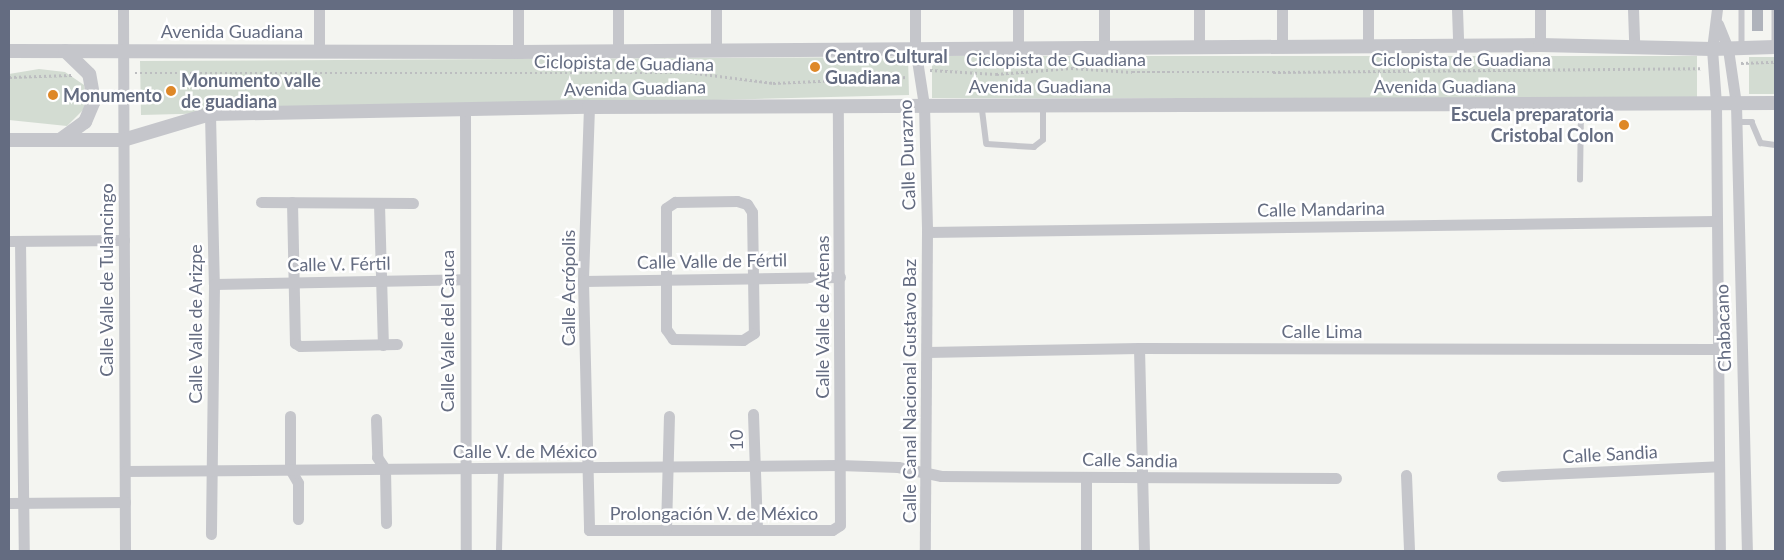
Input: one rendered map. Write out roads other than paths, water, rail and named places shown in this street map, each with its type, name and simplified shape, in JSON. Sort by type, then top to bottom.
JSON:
[{"type":"street","name":"Calle Valle de Tulancingo","points":[[123,9],[125,551]]},
{"type":"street","points":[[319,9],[319,50]]},
{"type":"street","points":[[518,9],[518,52]]},
{"type":"street","points":[[618,9],[618,51]]},
{"type":"street","points":[[716,9],[716,50]]},
{"type":"street","name":"Calle Durazno","points":[[915,9],[915,47],[924,105],[927,232]]},
{"type":"street","points":[[1018,9],[1018,48]]},
{"type":"street","points":[[1104,9],[1104,48]]},
{"type":"street","points":[[1199,9],[1199,46]]},
{"type":"street","points":[[1282,9],[1282,46]]},
{"type":"street","points":[[1368,9],[1368,46]]},
{"type":"street","points":[[1458,9],[1458,45]]},
{"type":"street","points":[[1540,9],[1540,44]]},
{"type":"street","points":[[1633,9],[1634,45]]},
{"type":"street","points":[[1712,49],[1718,24],[1717,9]]},
{"type":"street","name":"Chabacano","points":[[1718,24],[1728,49],[1736,104],[1734,122],[1747,551]]},
{"type":"street","name":"Avenida Guadiana","points":[[10,51],[319,50],[518,52],[915,47],[1104,48],[1540,44],[1634,45],[1712,49],[1775,47]]},
{"type":"street","name":"Chabacano","points":[[1712,49],[1716,104],[1715,221],[1720,551]]},
{"type":"street","points":[[60,140],[77,130],[91,112],[93,89],[89,74],[65,51]]},
{"type":"street","name":"Avenida Guadiana","points":[[13,139],[123,140],[210,114],[589,107],[1775,103]]},
{"type":"street","name":"Calle Valle de Atenas","points":[[838,106],[840,277],[838,527]]},
{"type":"street","name":"Calle Acrópolis","points":[[589,107],[583,281],[589,530]]},
{"type":"street","name":"Calle Valle del Cauca","points":[[465,110],[464,468],[466,551]]},
{"type":"street","name":"Calle Valle de Arizpe","points":[[210,114],[214,284],[211,470],[212,534]]},
{"type":"street","points":[[261,202],[413,203]]},
{"type":"street","points":[[292,202],[295,343],[300,346],[397,344]]},
{"type":"street","points":[[693,202],[747,204],[752,212],[755,279],[752,336],[743,340],[677,340],[670,337],[666,329],[666,279],[668,206],[693,202]]},
{"type":"street","points":[[380,204],[383,344]]},
{"type":"street","name":"Calle Mandarina","points":[[927,232],[1715,221]]},
{"type":"street","name":"Calle Canal Nacional Gustavo Baz","points":[[925,551],[927,232]]},
{"type":"street","points":[[24,551],[24,503],[14,241],[124,240]]},
{"type":"street","name":"Calle Valle de Fértil","points":[[583,281],[840,277]]},
{"type":"street","name":"Calle V. Fértil","points":[[214,284],[464,279]]},
{"type":"street","points":[[1139,348],[1144,551]]},
{"type":"street","name":"Calle Lima","points":[[927,352],[1139,348],[1717,349]]},
{"type":"street","name":"10","points":[[753,414],[758,529]]},
{"type":"street","points":[[290,416],[290,470],[298,483],[298,519]]},
{"type":"street","points":[[666,529],[669,416]]},
{"type":"street","points":[[376,419],[377,457],[385,469],[386,523]]},
{"type":"street","name":"Calle V. de México","points":[[125,471],[464,468],[588,469],[839,465],[898,467],[925,472]]},
{"type":"street","name":"Calle Sandia","points":[[1502,476],[1718,466]]},
{"type":"street","name":"Calle Sandia","points":[[925,472],[942,476],[1336,478]]},
{"type":"street","points":[[1406,475],[1409,551]]},
{"type":"street","points":[[1086,477],[1086,551]]},
{"type":"street","points":[[9,503],[125,502]]},
{"type":"street","name":"Prolongación V. de México","points":[[589,530],[832,530],[838,527]]},
{"type":"lane","points":[[1742,9],[1742,47]]},
{"type":"lane","points":[[1775,9],[1775,47]]},
{"type":"lane","points":[[982,106],[986,144],[1034,147],[1043,140],[1043,104]]},
{"type":"lane","points":[[1580,180],[1581,105]]},
{"type":"lane","points":[[1734,122],[1752,122],[1761,143],[1775,145]]},
{"type":"lane","points":[[499,551],[501,468]]},
{"type":"place","name":"Centro Cultural Guadiana","points":[[815,67]]},
{"type":"place","name":"Monumento valle de guadiana","points":[[171,91]]},
{"type":"place","name":"Monumento","points":[[53,95]]},
{"type":"place","name":"Escuela preparatoria Cristobal Colon","points":[[1624,125]]}]
